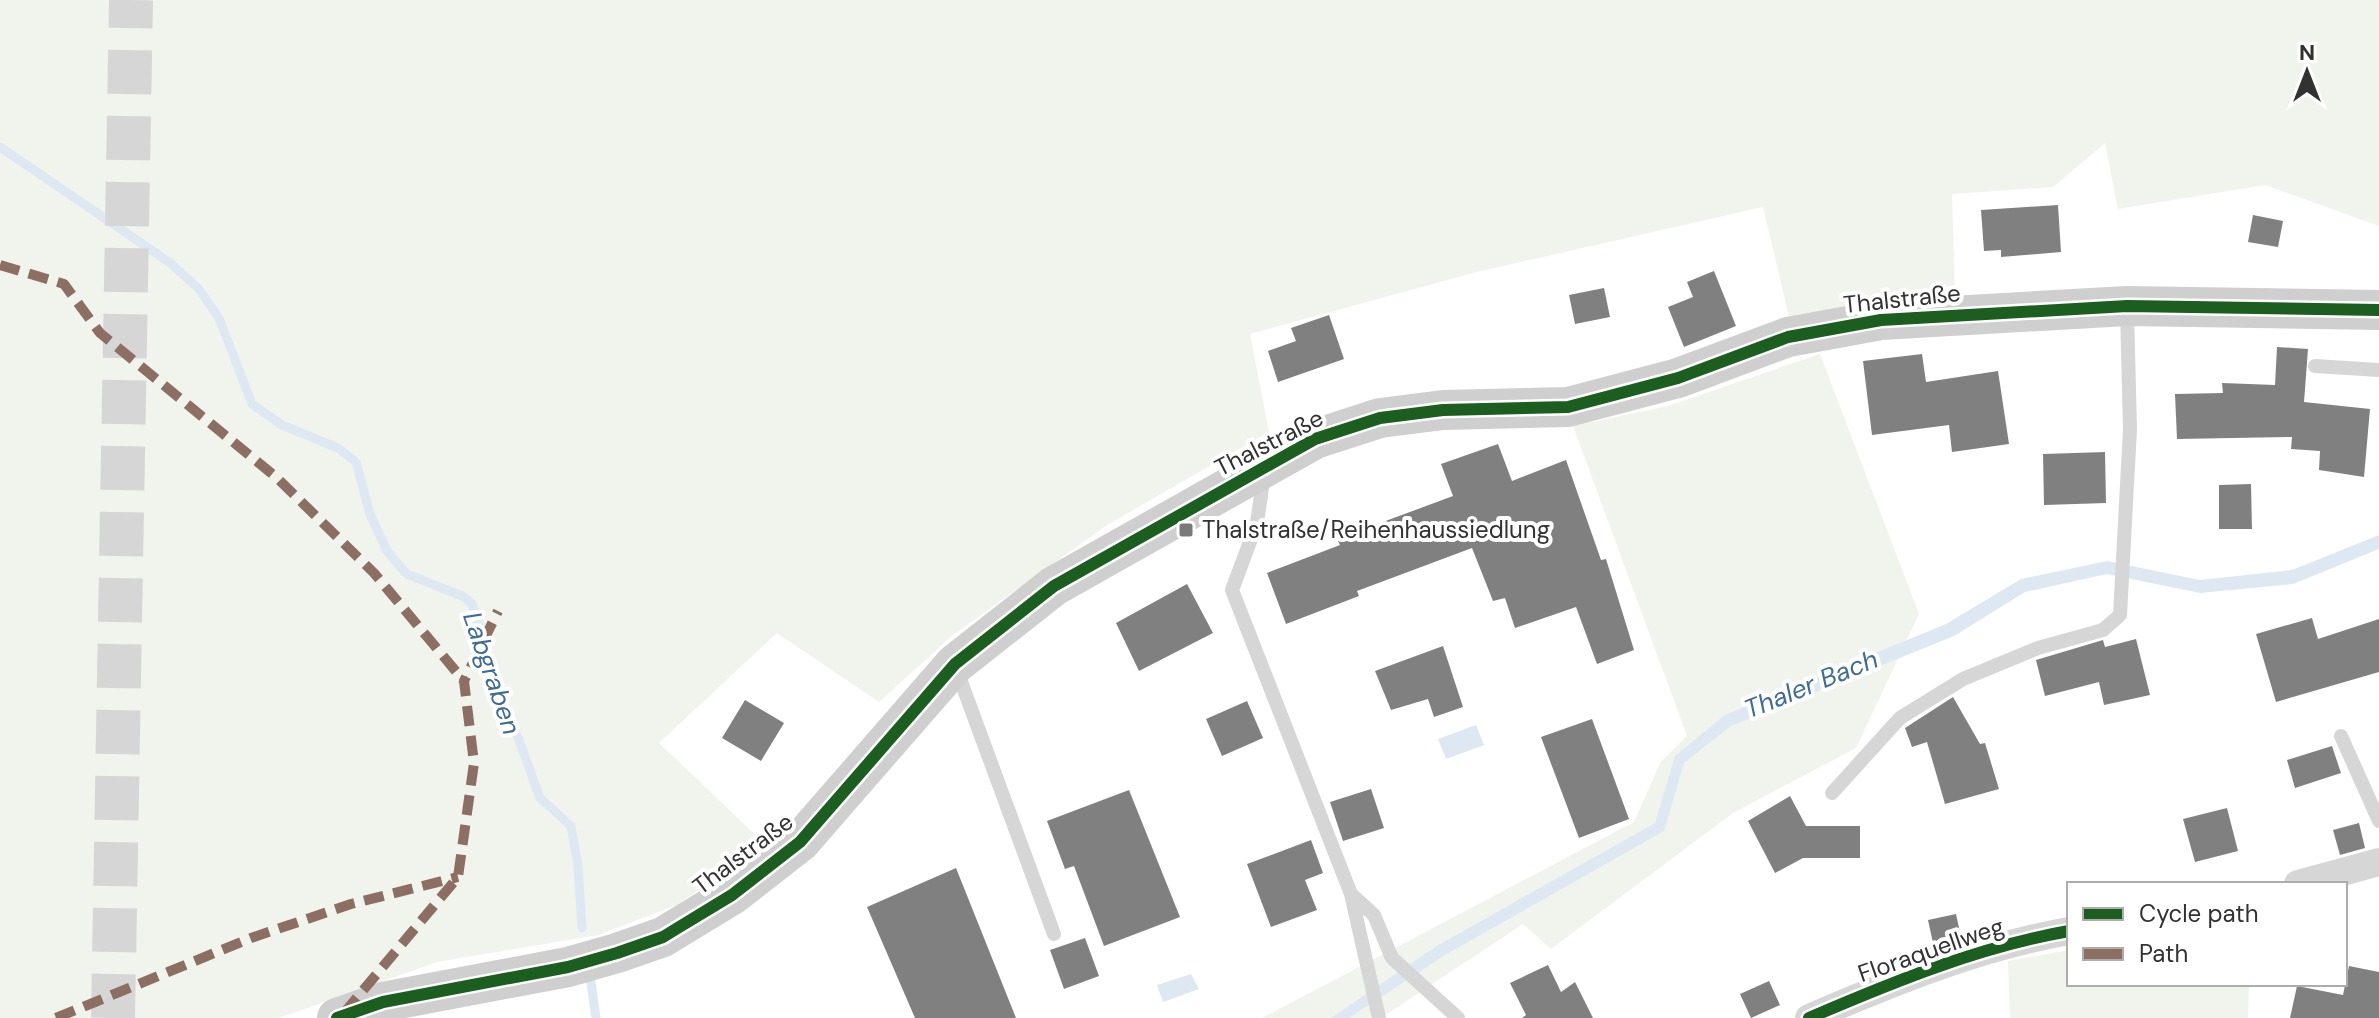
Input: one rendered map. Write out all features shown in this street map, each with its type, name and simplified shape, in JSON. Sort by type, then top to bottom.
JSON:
[{"type":"main road","name":"Thalstraße","points":[[337,1018],[383,1002],[568,967],[663,937],[732,895],[800,842],[955,664],[1054,586],[1315,439],[1380,418],[1443,410],[1568,407],[1678,378],[1788,337],[1881,320],[2127,306],[2379,310]]},
{"type":"street","points":[[2305,882],[2379,862]]},
{"type":"street","name":"Floraquellweg","points":[[1809,1018],[1910,974],[2067,931]]},
{"type":"lane","points":[[1832,793],[1900,718],[1963,679],[2038,648],[2103,630],[2120,615],[2130,429],[2127,306]]},
{"type":"lane","points":[[2315,366],[2379,370]]},
{"type":"lane","name":"Thalstraße","points":[[1265,466],[1257,523],[1232,590],[1351,894],[1378,1016]]},
{"type":"lane","points":[[955,664],[1054,934]]},
{"type":"lane","points":[[2341,736],[2379,821]]},
{"type":"lane","name":"Thalstraße","points":[[1351,894],[1374,915],[1392,958],[1458,1018]]},
{"type":"lane","points":[[1361,947],[1384,938]]},
{"type":"shaded area","points":[[0,0],[2379,0],[2379,226],[2265,185],[2118,209],[2105,143],[2053,187],[1952,194],[1955,296],[1791,325],[1763,207],[1477,272],[1250,334],[1269,432],[1107,525],[953,635],[879,702],[777,633],[659,743],[764,843],[677,905],[598,935],[437,962],[279,1018],[0,1018]]},
{"type":"shaded area","points":[[1820,354],[1919,614],[1856,748],[1733,813],[1551,949],[1523,924],[1381,1018],[1262,1018],[1634,822],[1660,763],[1687,736],[1573,426],[1668,406]]},
{"type":"shaded area","points":[[2067,950],[2067,986],[2249,986],[2248,1018],[2010,1018],[2008,961]]},
{"type":"water","name":"Thaler Bach","points":[[2379,535],[2379,549],[2293,584],[2200,593],[2107,574],[2025,592],[1954,636],[1731,726],[1684,763],[1664,831],[1445,955],[1349,1018],[1331,1018],[1435,947],[1655,823],[1675,756],[1725,715],[1946,624],[2021,579],[2107,561],[2200,580],[2292,570]]},
{"type":"water","points":[[1476,725],[1484,745],[1446,759],[1438,739]]},
{"type":"water","points":[[1191,974],[1199,989],[1163,1002],[1157,985]]},
{"type":"building","points":[[2058,205],[2061,252],[2001,257],[2001,250],[1984,251],[1981,210]]},
{"type":"building","points":[[2253,215],[2283,221],[2278,247],[2248,242]]},
{"type":"building","points":[[1714,271],[1736,326],[1684,347],[1668,307],[1693,297],[1687,282]]},
{"type":"building","points":[[1604,288],[1610,317],[1575,324],[1569,295]]},
{"type":"building","points":[[1329,315],[1344,359],[1278,382],[1268,351],[1296,341],[1291,328]]},
{"type":"building","points":[[2277,347],[2308,349],[2304,402],[2370,409],[2364,477],[2319,470],[2320,451],[2291,449],[2292,437],[2177,439],[2175,394],[2223,393],[2222,383],[2275,385]]},
{"type":"building","points":[[1922,354],[1926,382],[1998,371],[2009,444],[1952,452],[1949,425],[1872,435],[1863,361]]},
{"type":"building","points":[[1498,444],[1512,481],[1566,460],[1601,560],[1606,559],[1634,650],[1597,664],[1576,607],[1515,628],[1505,598],[1493,601],[1472,548],[1357,591],[1359,596],[1286,624],[1267,573],[1340,545],[1337,539],[1453,496],[1441,464]]},
{"type":"building","points":[[2105,452],[2106,503],[2044,505],[2043,454]]},
{"type":"building","points":[[2251,484],[2252,529],[2219,529],[2219,485]]},
{"type":"building","points":[[1187,584],[1213,633],[1139,671],[1116,623]]},
{"type":"building","points":[[2312,618],[2318,639],[2379,619],[2379,672],[2276,702],[2256,634]]},
{"type":"building","points":[[2136,639],[2150,695],[2104,705],[2099,682],[2045,696],[2036,660],[2103,640],[2105,647]]},
{"type":"building","points":[[1443,646],[1463,707],[1434,717],[1428,699],[1391,710],[1375,671]]},
{"type":"building","points":[[1953,697],[1980,744],[1985,743],[1999,789],[1945,804],[1927,742],[1912,747],[1905,728]]},
{"type":"building","points":[[745,700],[784,723],[761,761],[722,738]]},
{"type":"building","points":[[1247,701],[1263,738],[1222,756],[1206,719]]},
{"type":"building","points":[[1592,719],[1629,819],[1579,838],[1541,737]]},
{"type":"building","points":[[2332,746],[2341,773],[2295,788],[2287,760]]},
{"type":"building","points":[[1371,789],[1384,828],[1343,841],[1330,802]]},
{"type":"building","points":[[1129,790],[1180,917],[1104,946],[1074,866],[1065,869],[1047,821]]},
{"type":"building","points":[[1790,796],[1806,826],[1860,826],[1860,858],[1803,858],[1775,873],[1748,821]]},
{"type":"building","points":[[2227,808],[2238,851],[2195,862],[2183,819]]},
{"type":"building","points":[[2359,823],[2365,848],[2340,855],[2333,830]]},
{"type":"building","points":[[1311,840],[1323,873],[1305,880],[1317,910],[1271,927],[1247,864]]},
{"type":"building","points":[[956,868],[1016,1018],[915,1018],[867,907]]},
{"type":"building","points":[[1956,914],[1961,937],[1933,943],[1928,920]]},
{"type":"building","points":[[1085,938],[1099,976],[1064,989],[1050,950]]},
{"type":"building","points":[[1548,965],[1561,992],[1575,982],[1593,1018],[1522,1018],[1526,1015],[1510,983]]},
{"type":"building","points":[[2349,966],[2379,972],[2379,1018],[2290,1018],[2297,986],[2343,995]]},
{"type":"building","points":[[1769,981],[1780,1005],[1751,1018],[1740,994]]},
{"type":"waterway","name":"Labgraben","points":[[0,147],[169,262],[198,288],[219,318],[252,404],[282,425],[338,448],[356,462],[370,514],[387,551],[407,574],[462,596],[472,604],[485,640],[492,684],[519,740],[540,798],[571,826],[578,866],[582,928]]},
{"type":"waterway","name":"Labgraben","points":[[591,983],[596,1018]]},
{"type":"tunnel","points":[[113,1018],[131,0]]},
{"type":"marked path","points":[[0,265],[64,284],[100,333],[276,477],[374,573],[464,681]]},
{"type":"marked path","points":[[344,1013],[458,877],[474,763],[464,681],[498,611]]},
{"type":"marked path","points":[[56,1018],[251,938],[351,904],[458,877]]},
{"type":"cycle path","points":[[337,1018],[383,1002],[568,967],[663,937],[732,895],[800,842],[955,664],[1054,586],[1315,439],[1380,418],[1443,410],[1568,407],[1678,378],[1788,337],[1881,320],[2127,306],[2379,310]]},
{"type":"cycle path","points":[[1809,1018],[1969,956],[2067,931]]},
{"type":"place","name":"Thalstraße/Reihenhaussiedlung","points":[[1186,530]]}]
